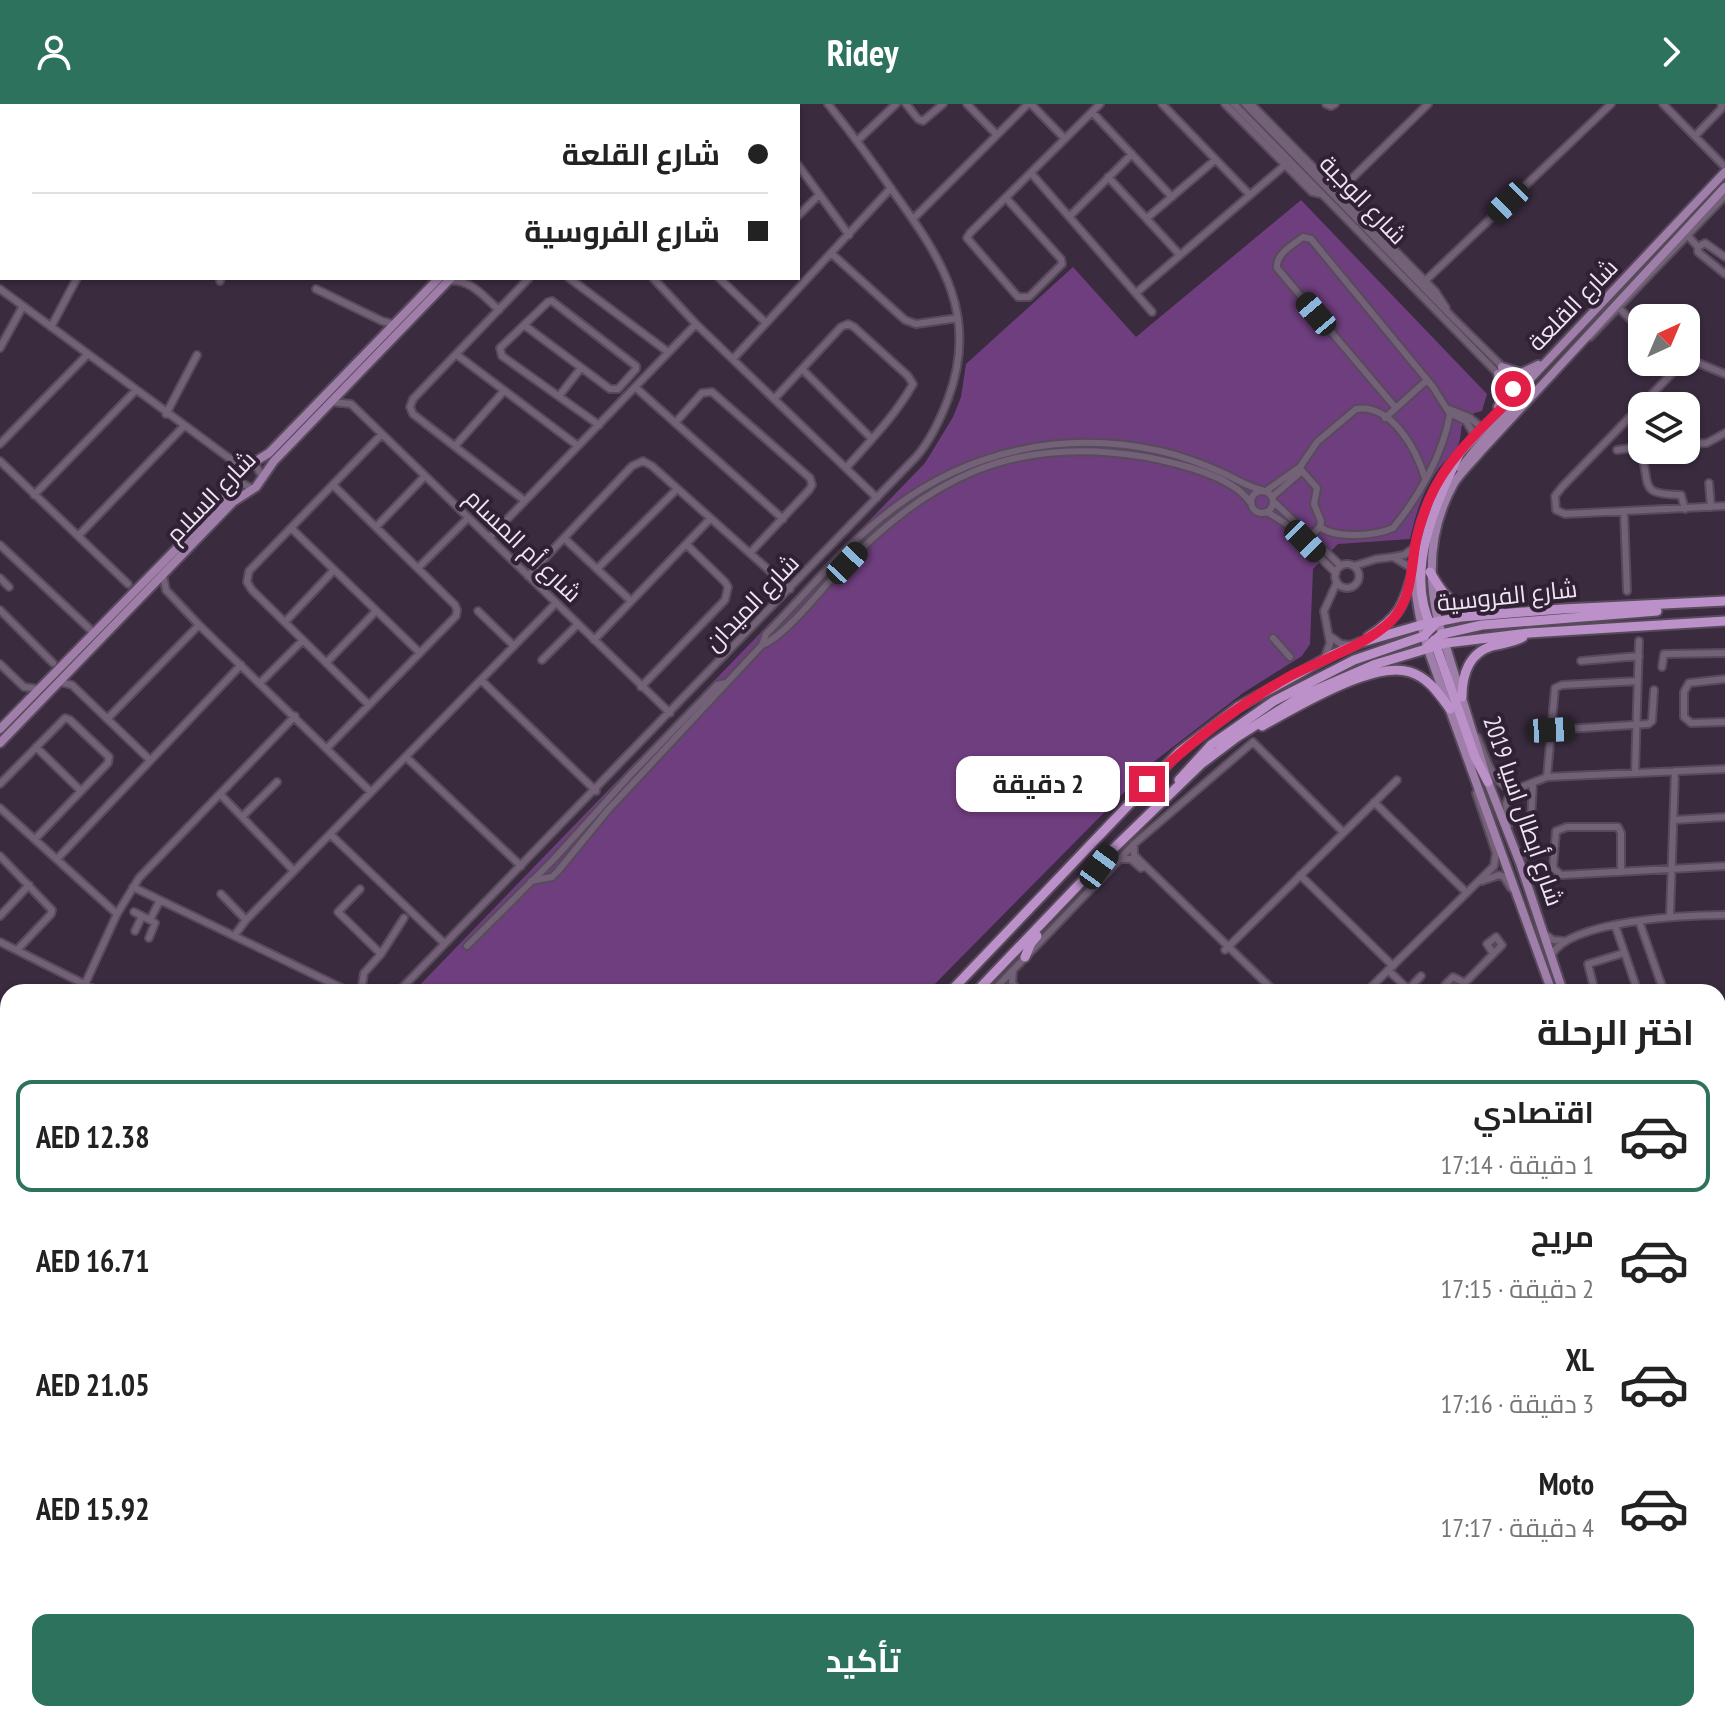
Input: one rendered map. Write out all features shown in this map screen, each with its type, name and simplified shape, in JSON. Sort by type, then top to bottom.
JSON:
[{"type":"highway","points":[[1460,452],[1436,504],[1423,559],[1423,592],[1433,634],[1471,748],[1488,782]]},
{"type":"highway","points":[[1356,644],[1387,625],[1401,610],[1413,570]]},
{"type":"highway","points":[[1430,572],[1445,597],[1464,607],[1562,609]]},
{"type":"highway","name":"شارع الفروسية","points":[[958,984],[1179,752],[1238,707],[1324,658],[1356,644],[1433,634],[1562,609],[1725,601]]},
{"type":"highway","points":[[1168,796],[1184,772],[1211,745],[1274,701],[1354,660],[1433,634],[1482,625],[1652,611],[1672,604]]},
{"type":"highway","name":"شارع الفروسية","points":[[984,984],[1109,853],[1213,754],[1269,715],[1333,681],[1433,634],[1525,634],[1725,621]]},
{"type":"highway","points":[[1462,697],[1466,669],[1473,658],[1485,649],[1518,640],[1525,634]]},
{"type":"highway","points":[[1237,737],[1325,692],[1388,670],[1410,672],[1423,678],[1450,709]]},
{"type":"highway","points":[[1025,957],[1031,943],[1088,882],[1109,853]]},
{"type":"main road","name":"شارع القلعة","points":[[1433,634],[1413,570],[1415,547],[1431,496],[1442,475],[1484,425],[1521,391],[1725,170]]},
{"type":"main road","name":"شارع القلعة","points":[[1433,634],[1430,572],[1436,529],[1456,481],[1580,341],[1725,187]]},
{"type":"main road","name":"شارع السلام","points":[[0,729],[228,496],[243,469],[269,453],[394,324],[445,280]]},
{"type":"main road","name":"شارع السلام","points":[[0,743],[233,502],[253,489],[270,465],[445,280]]},
{"type":"main road","points":[[1484,425],[1504,394],[1500,370],[1517,373],[1535,368],[1572,331],[1580,327]]},
{"type":"main road","points":[[1542,385],[1540,378],[1576,336],[1580,327]]},
{"type":"main road","points":[[1456,481],[1467,459],[1521,391]]},
{"type":"main road","name":"شارع أبطال اسيا 2019","points":[[1433,634],[1473,727],[1488,782],[1509,833],[1560,984]]},
{"type":"main road","name":"شارع أبطال اسيا 2019","points":[[1433,634],[1450,709],[1472,777],[1549,984]]},
{"type":"street","name":"شارع الميدان","points":[[406,984],[877,498],[923,449],[940,420],[955,373],[959,347],[958,318],[949,283],[937,255],[913,219],[828,104]]},
{"type":"street","points":[[857,141],[896,104]]},
{"type":"street","points":[[906,104],[923,121],[943,104]]},
{"type":"street","points":[[967,104],[997,135]]},
{"type":"street","points":[[913,219],[1030,104],[1065,139]]},
{"type":"street","points":[[1006,198],[1061,259],[1062,264],[1029,297],[1018,297],[967,238],[1006,198],[1100,104]]},
{"type":"street","points":[[1162,104],[1249,194]]},
{"type":"street","name":"شارع الوجبة","points":[[1225,104],[1312,192],[1323,194]]},
{"type":"street","name":"شارع الوجبة","points":[[1234,104],[1521,391]]},
{"type":"street","name":"شارع الوجبة","points":[[1248,104],[1500,370]]},
{"type":"street","name":"شارع الوجبة","points":[[1248,104],[1425,281],[1455,320]]},
{"type":"street","points":[[1326,104],[1335,104]]},
{"type":"street","points":[[1338,192],[1428,104]]},
{"type":"street","points":[[1425,281],[1611,104]]},
{"type":"street","points":[[1663,104],[1725,170]]},
{"type":"street","points":[[1695,136],[1721,109],[1722,104]]},
{"type":"street","points":[[1092,112],[1172,197]]},
{"type":"street","points":[[1070,216],[1132,154]]},
{"type":"street","points":[[1147,218],[1215,160]]},
{"type":"street","points":[[1136,293],[1285,165]]},
{"type":"street","points":[[800,168],[849,235]]},
{"type":"street","points":[[1031,173],[1152,312]]},
{"type":"street","points":[[1108,177],[1179,254]]},
{"type":"street","points":[[733,359],[801,280],[849,235],[891,188]]},
{"type":"street","points":[[800,214],[819,195]]},
{"type":"street","name":"شارع القلعة","points":[[1580,341],[1595,334],[1725,196]]},
{"type":"street","points":[[1718,204],[1725,210]]},
{"type":"street","points":[[1688,236],[1698,247],[1702,258],[1725,274]]},
{"type":"street","points":[[1395,407],[1277,268],[1280,255],[1303,237],[1311,239],[1450,412],[1466,421],[1475,436]]},
{"type":"street","points":[[1698,247],[1705,243],[1725,257]]},
{"type":"street","points":[[831,253],[905,320],[916,324],[958,318]]},
{"type":"street","points":[[51,327],[76,280]]},
{"type":"street","points":[[453,280],[474,287],[499,310]]},
{"type":"street","points":[[471,280],[474,287]]},
{"type":"street","points":[[525,501],[413,414],[410,407],[413,399],[527,280]]},
{"type":"street","points":[[572,280],[668,352]]},
{"type":"street","points":[[655,280],[696,324],[877,498]]},
{"type":"street","points":[[721,280],[766,323]]},
{"type":"street","points":[[0,289],[229,458],[243,485],[253,489]]},
{"type":"street","points":[[316,289],[394,324]]},
{"type":"street","points":[[524,325],[614,390],[636,366],[552,301],[524,325],[500,352],[599,425]]},
{"type":"street","points":[[0,348],[23,306]]},
{"type":"street","points":[[1619,308],[1628,317]]},
{"type":"street","points":[[382,321],[386,332]]},
{"type":"street","points":[[489,538],[696,324]]},
{"type":"street","points":[[774,399],[841,327],[848,324],[908,376],[913,384],[890,418],[846,468]]},
{"type":"street","points":[[0,444],[88,354]]},
{"type":"street","points":[[166,414],[197,355]]},
{"type":"street","points":[[457,355],[578,446]]},
{"type":"street","points":[[1700,365],[1725,374]]},
{"type":"street","points":[[559,396],[581,368]]},
{"type":"street","points":[[802,369],[872,439]]},
{"type":"street","points":[[1669,376],[1555,496],[1556,510],[1559,513],[1725,506]]},
{"type":"street","points":[[1385,418],[1427,380]]},
{"type":"street","points":[[328,403],[341,401],[351,404],[349,382]]},
{"type":"street","points":[[1521,391],[1542,385]]},
{"type":"street","points":[[635,387],[783,519]]},
{"type":"street","points":[[34,495],[136,390]]},
{"type":"street","points":[[455,446],[503,392]]},
{"type":"street","points":[[675,423],[702,393],[712,392],[809,476],[811,487],[750,553]]},
{"type":"street","name":"شارع أم المسام","points":[[351,404],[670,713]]},
{"type":"street","points":[[1250,502],[1254,494],[1268,495],[1301,469],[1317,442],[1356,409],[1373,410],[1403,433],[1425,478]]},
{"type":"street","points":[[1450,412],[1484,425]]},
{"type":"street","points":[[1320,527],[1337,534],[1390,530],[1403,515],[1425,478],[1446,435],[1450,412]]},
{"type":"street","points":[[78,536],[184,426]]},
{"type":"street","points":[[1700,443],[1725,433]]},
{"type":"street","points":[[369,705],[247,582],[249,571],[382,434]]},
{"type":"street","points":[[531,881],[552,877],[558,871],[608,810],[725,689],[726,683],[762,645],[766,634],[795,611],[862,535],[890,510],[965,472],[1028,454],[1102,442],[1163,452],[1195,462],[1268,495],[1336,573],[1340,584]]},
{"type":"street","points":[[1084,446],[1195,469],[1237,489],[1254,511],[1267,512],[1285,523],[1341,566],[1404,555],[1415,547]]},
{"type":"street","points":[[1617,450],[1631,448],[1634,453],[1642,454],[1648,486],[1658,494],[1681,495],[1685,509]]},
{"type":"street","points":[[229,458],[259,468],[263,478]]},
{"type":"street","points":[[0,461],[128,584]]},
{"type":"street","points":[[528,576],[632,466],[643,461],[790,589]]},
{"type":"street","points":[[1301,469],[1317,488],[1314,504],[1321,521],[1320,527],[1307,538]]},
{"type":"street","points":[[376,527],[425,476]]},
{"type":"street","points":[[1709,483],[1711,507]]},
{"type":"street","points":[[327,748],[456,616],[457,610],[333,485]]},
{"type":"street","points":[[597,569],[677,489]]},
{"type":"street","points":[[1267,512],[1268,495]]},
{"type":"street","points":[[1624,511],[1627,591]]},
{"type":"street","points":[[418,568],[468,518]]},
{"type":"street","points":[[594,640],[710,519]]},
{"type":"street","points":[[291,528],[420,653]]},
{"type":"street","points":[[564,538],[631,601]]},
{"type":"street","points":[[641,687],[725,600],[728,587],[725,582],[686,544]]},
{"type":"street","points":[[0,545],[94,633]]},
{"type":"street","points":[[1393,557],[1413,570]]},
{"type":"street","points":[[1340,584],[1354,586],[1367,563]]},
{"type":"street","points":[[1336,573],[1341,566]]},
{"type":"street","points":[[1354,566],[1359,575]]},
{"type":"street","points":[[285,622],[334,570]]},
{"type":"street","points":[[163,575],[166,590]]},
{"type":"street","points":[[0,578],[9,587]]},
{"type":"street","points":[[1324,658],[1329,650],[1330,636],[1324,611],[1340,584]]},
{"type":"street","points":[[151,588],[166,590],[371,792]]},
{"type":"street","points":[[234,936],[246,920],[556,603]]},
{"type":"street","points":[[0,610],[53,663]]},
{"type":"street","points":[[326,663],[376,611]]},
{"type":"street","points":[[478,611],[514,646]]},
{"type":"street","points":[[542,660],[578,624]]},
{"type":"street","points":[[107,719],[199,625]]},
{"type":"street","points":[[1330,636],[1341,644],[1356,644]]},
{"type":"street","points":[[1273,638],[1290,657]]},
{"type":"street","points":[[260,683],[303,640]]},
{"type":"street","points":[[1635,773],[1639,641]]},
{"type":"street","points":[[1662,667],[1664,654],[1725,653]]},
{"type":"street","points":[[1581,661],[1639,656]]},
{"type":"street","points":[[0,664],[24,687],[26,704]]},
{"type":"street","points":[[57,859],[241,665]]},
{"type":"street","points":[[70,671],[72,685]]},
{"type":"street","points":[[1725,679],[1689,683],[1684,692],[1684,717],[1691,723],[1725,722]]},
{"type":"street","points":[[481,680],[596,791]]},
{"type":"street","points":[[1547,777],[1555,688],[1562,685],[1638,681]]},
{"type":"street","points":[[60,682],[72,685],[150,760]]},
{"type":"street","points":[[467,946],[717,685],[726,683]]},
{"type":"street","points":[[24,687],[41,688]]},
{"type":"street","points":[[1551,730],[1637,726],[1652,721],[1654,690]]},
{"type":"street","points":[[0,716],[12,717]]},
{"type":"street","points":[[0,942],[85,984],[133,887],[295,716]]},
{"type":"street","points":[[0,784],[67,718],[109,757],[108,763],[35,839]]},
{"type":"street","points":[[1473,727],[1497,781],[1505,788],[1514,790],[1547,777],[1725,769]]},
{"type":"street","points":[[1000,984],[1134,844],[1253,742],[1343,832]]},
{"type":"street","points":[[36,747],[81,791]]},
{"type":"street","points":[[406,757],[521,866]]},
{"type":"street","points":[[1670,916],[1675,771]]},
{"type":"street","points":[[1374,984],[1494,866],[1496,857],[1472,777]]},
{"type":"street","points":[[1226,948],[1397,780]]},
{"type":"street","points":[[242,817],[277,782]]},
{"type":"street","points":[[1529,856],[1533,783]]},
{"type":"street","points":[[1509,833],[1506,804],[1514,790]]},
{"type":"street","points":[[220,794],[294,871]]},
{"type":"street","points":[[1374,802],[1470,890]]},
{"type":"street","points":[[2,810],[117,914]]},
{"type":"street","points":[[1674,820],[1725,817]]},
{"type":"street","points":[[1621,872],[1621,833],[1618,827],[1561,828],[1554,835],[1553,868],[1557,873],[1621,872],[1725,866]]},
{"type":"street","points":[[330,834],[407,914],[444,943]]},
{"type":"street","points":[[1134,844],[1135,856],[1226,948]]},
{"type":"street","points":[[0,856],[50,906],[51,914],[17,950]]},
{"type":"street","points":[[1120,859],[1135,862],[1264,984]]},
{"type":"street","points":[[1300,875],[1403,984]]},
{"type":"street","points":[[1470,890],[1490,876],[1504,877],[1527,922]]},
{"type":"street","points":[[0,916],[29,885]]},
{"type":"street","points":[[133,887],[333,984]]},
{"type":"street","points":[[360,889],[338,912],[381,954]]},
{"type":"street","points":[[221,894],[246,920]]},
{"type":"street","points":[[150,920],[160,900]]},
{"type":"street","points":[[134,912],[155,923],[149,938]]},
{"type":"street","points":[[362,984],[364,973],[381,954],[407,914]]},
{"type":"street","points":[[1551,957],[1556,947],[1565,941],[1615,925],[1670,916],[1725,915]]},
{"type":"street","points":[[135,931],[142,916]]},
{"type":"street","points":[[1639,921],[1661,984]]},
{"type":"street","points":[[1615,925],[1635,984]]},
{"type":"street","points":[[1543,933],[1553,940],[1565,941]]},
{"type":"street","points":[[1457,984],[1493,953]]},
{"type":"street","points":[[1593,984],[1588,964],[1624,953]]},
{"type":"street","points":[[1013,970],[1011,979],[1014,984]]},
{"type":"street","points":[[1414,984],[1421,976]]},
{"type":"street","points":[[1460,984],[1462,980]]},
{"type":"shaded area","points":[[1301,200],[1487,394],[1482,411],[1463,421],[1456,449],[1433,476],[1424,493],[1410,539],[1338,544],[1313,569],[1310,644],[1302,656],[1243,693],[1156,760],[935,984],[421,984],[925,463],[953,417],[961,397],[966,364],[1073,267],[1136,337]]},
{"type":"route","points":[[1147,784],[1179,752],[1238,707],[1324,658],[1359,643],[1391,621],[1403,605],[1413,572],[1422,520],[1442,475],[1517,393],[1513,389]]}]
